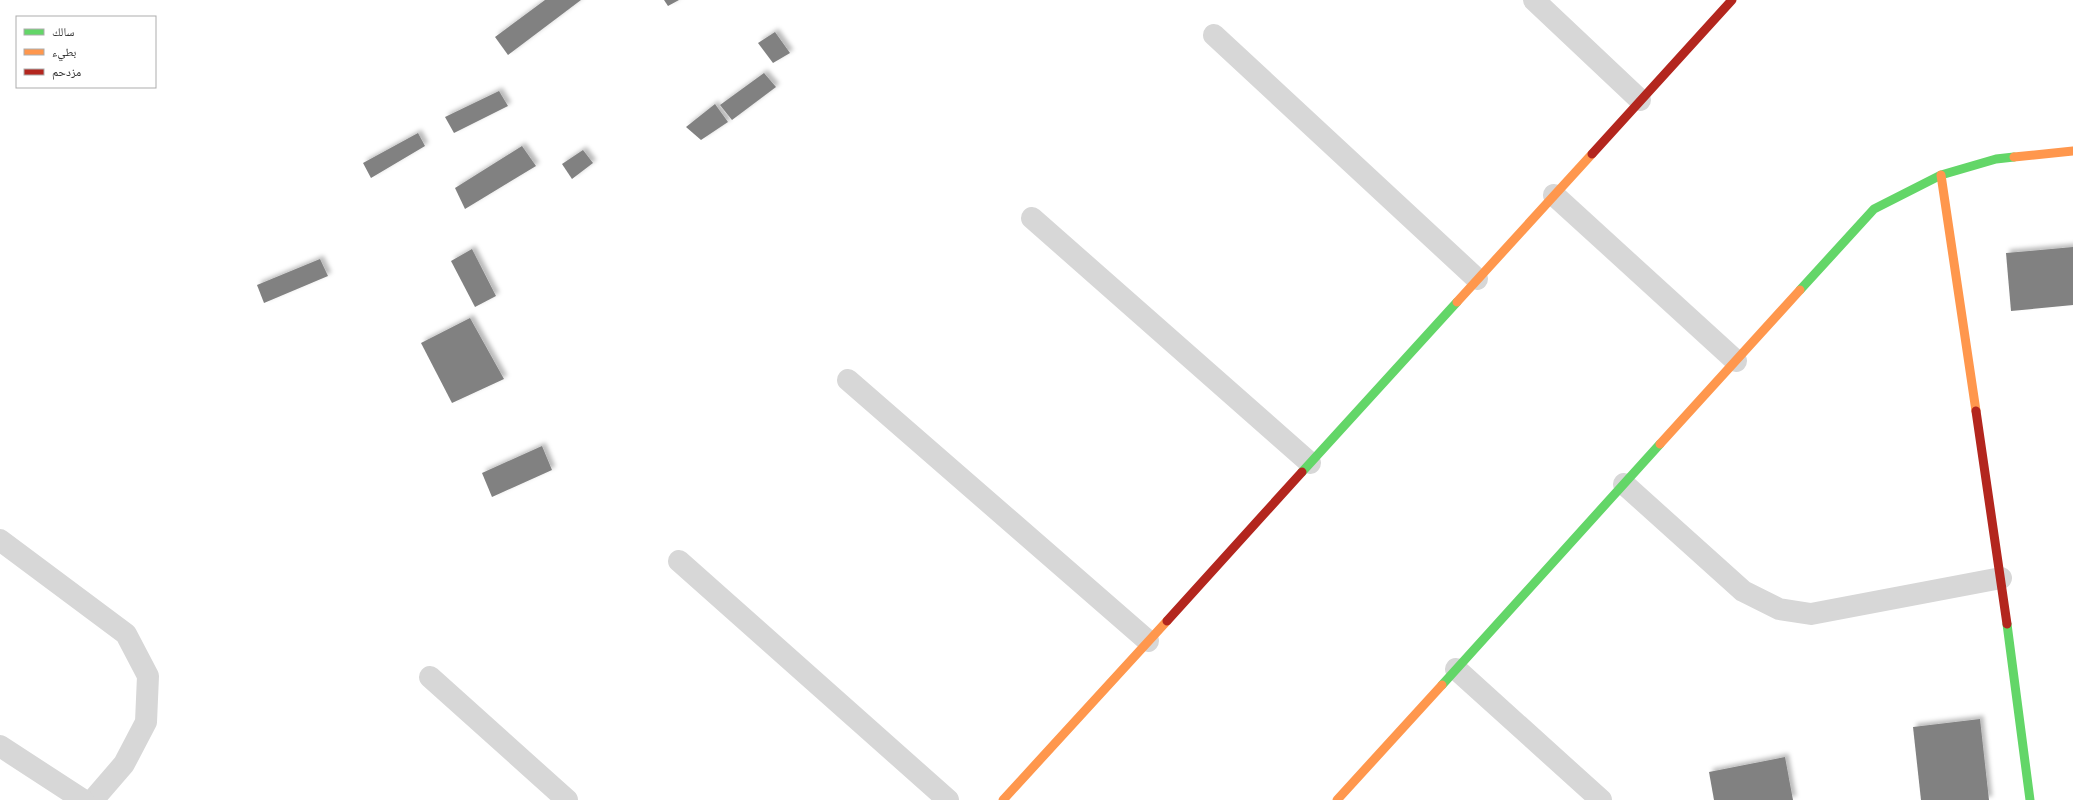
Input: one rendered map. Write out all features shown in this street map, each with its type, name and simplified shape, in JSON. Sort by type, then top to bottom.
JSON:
[{"type":"street","points":[[1534,0],[1640,100]]},
{"type":"street","points":[[1003,800],[1732,0]]},
{"type":"street","points":[[1214,35],[1477,279]]},
{"type":"street","points":[[1337,800],[1874,208],[1941,175],[1996,159],[2073,152]]},
{"type":"street","points":[[1941,175],[2001,578],[2030,800]]},
{"type":"street","points":[[1554,195],[1736,361]]},
{"type":"street","points":[[1032,218],[1310,463]]},
{"type":"street","points":[[848,380],[1148,641]]},
{"type":"street","points":[[1624,484],[1743,591],[1779,608],[1811,614],[2001,578]]},
{"type":"street","points":[[0,540],[126,634],[148,676],[146,722],[124,764],[94,800]]},
{"type":"street","points":[[679,561],[948,800]]},
{"type":"street","points":[[1456,669],[1601,800]]},
{"type":"street","points":[[430,677],[567,800]]},
{"type":"street","points":[[0,746],[83,800]]},
{"type":"building","points":[[545,0],[581,0],[508,55],[495,37]]},
{"type":"building","points":[[664,0],[679,0],[668,6]]},
{"type":"building","points":[[775,32],[790,53],[773,63],[758,43]]},
{"type":"building","points":[[764,73],[776,87],[732,120],[720,105]]},
{"type":"building","points":[[499,91],[508,106],[454,133],[445,117]]},
{"type":"building","points":[[715,104],[728,122],[701,140],[686,127]]},
{"type":"building","points":[[418,133],[425,146],[371,178],[363,163]]},
{"type":"building","points":[[522,146],[536,166],[465,209],[455,188]]},
{"type":"building","points":[[583,150],[593,163],[572,179],[562,164]]},
{"type":"building","points":[[2073,247],[2073,305],[2011,311],[2006,253]]},
{"type":"building","points":[[472,249],[496,296],[475,307],[451,261]]},
{"type":"building","points":[[320,259],[328,276],[264,303],[257,285]]},
{"type":"building","points":[[470,318],[504,379],[452,403],[421,343]]},
{"type":"building","points":[[542,446],[552,470],[492,497],[482,473]]},
{"type":"building","points":[[1980,719],[1989,800],[1921,800],[1913,727]]},
{"type":"building","points":[[1785,757],[1793,800],[1714,800],[1709,772]]},
{"type":"traffic: fast","points":[[1800,290],[1874,209],[1941,175],[1996,159],[2014,157]]},
{"type":"traffic: fast","points":[[1302,472],[1457,302]]},
{"type":"traffic: fast","points":[[1442,685],[1660,444]]},
{"type":"traffic: fast","points":[[2007,624],[2030,800]]},
{"type":"traffic: slow","points":[[2014,157],[2073,151]]},
{"type":"traffic: slow","points":[[1457,302],[1592,154]]},
{"type":"traffic: slow","points":[[1941,175],[1976,411]]},
{"type":"traffic: slow","points":[[1660,444],[1800,290]]},
{"type":"traffic: slow","points":[[1003,800],[1167,621]]},
{"type":"traffic: slow","points":[[1337,800],[1442,685]]},
{"type":"traffic: jam","points":[[1592,154],[1732,0]]},
{"type":"traffic: jam","points":[[1976,411],[2007,624]]},
{"type":"traffic: jam","points":[[1167,621],[1302,472]]}]
